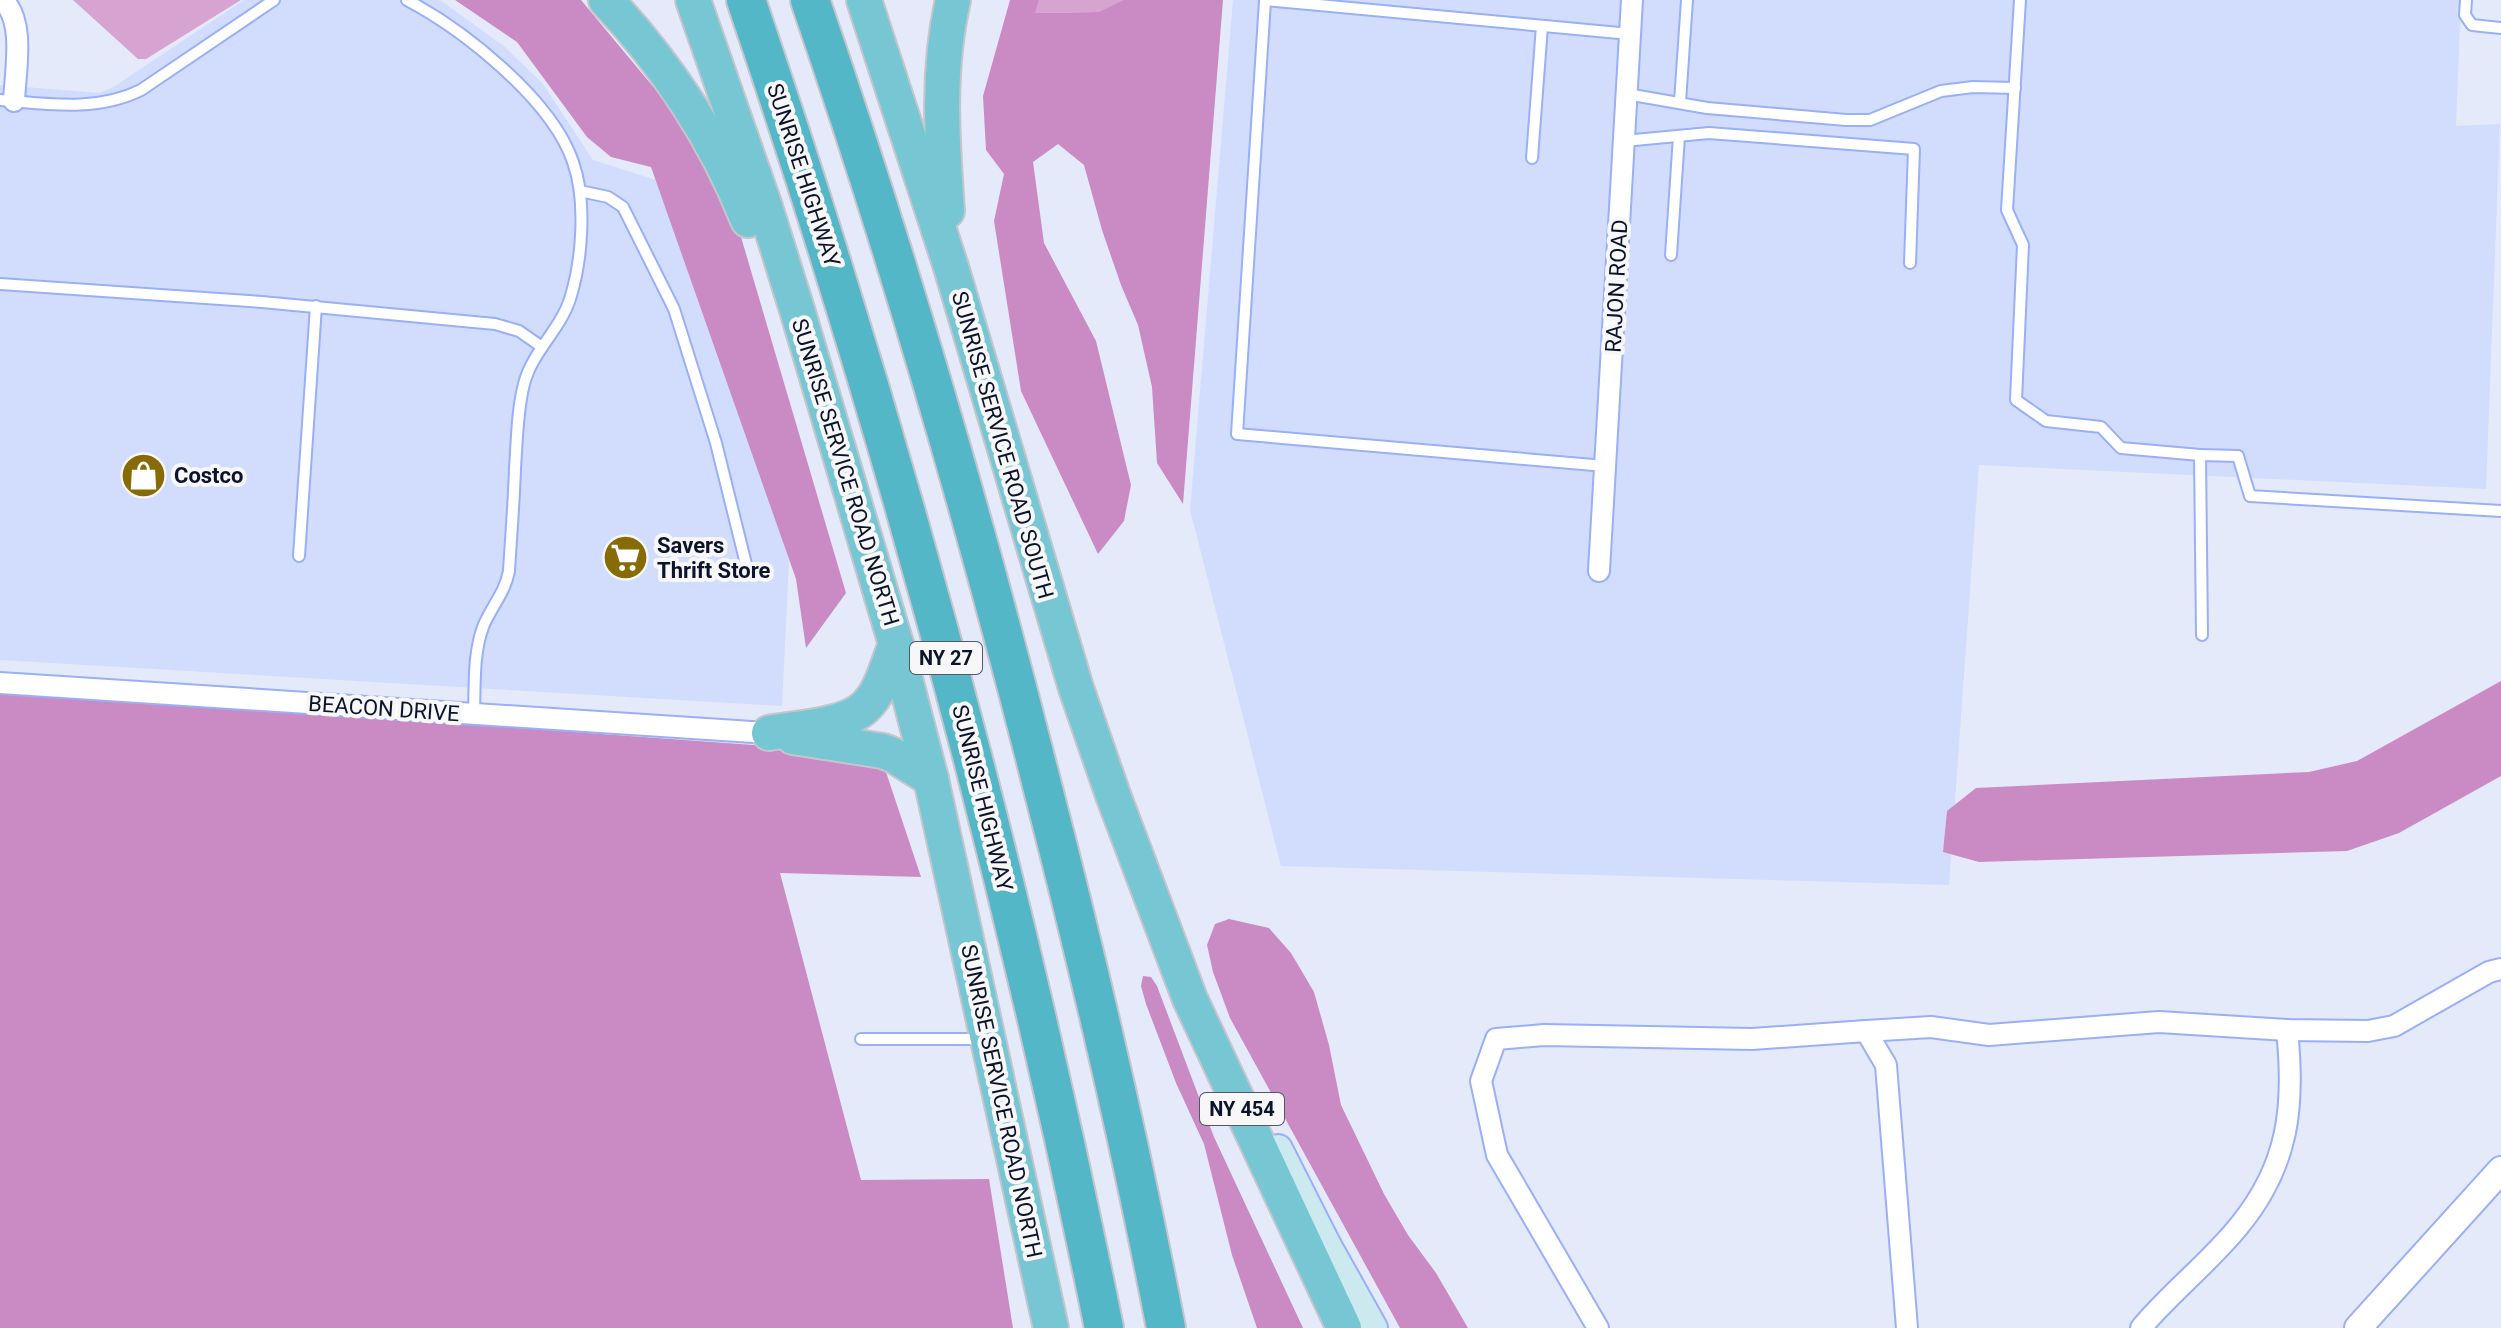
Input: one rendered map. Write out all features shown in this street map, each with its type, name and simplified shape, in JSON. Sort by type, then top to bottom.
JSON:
[{"type":"highway","points":[[606,0],[660,64],[698,122],[740,200],[811,411],[859,515]]},
{"type":"highway","name":"SUNRISE SERVICE ROAD NORTH","points":[[693,0],[774,237],[896,644],[931,779],[1051,1328]]},
{"type":"highway","name":"SUNRISE HIGHWAY","points":[[746,0],[841,293],[946,657],[1023,957],[1104,1328]]},
{"type":"highway","name":"NY 27","points":[[810,0],[918,336],[998,616],[1104,1035],[1166,1328]]},
{"type":"highway","name":"SUNRISE SERVICE ROAD SOUTH","points":[[864,0],[951,267],[1076,688],[1149,887]]},
{"type":"highway","points":[[951,267],[941,132],[941,88],[943,50],[953,0]]},
{"type":"highway","points":[[769,733],[845,719],[857,713],[873,697],[896,644]]},
{"type":"highway","points":[[769,733],[883,751],[931,779]]},
{"type":"highway","name":"NY 454","points":[[1149,887],[1190,999],[1344,1328]]},
{"type":"main road","points":[[1149,887],[1308,1208],[1373,1328]]},
{"type":"street","points":[[2,0],[8,5],[15,24],[17,52],[7,101]]},
{"type":"street","name":"RAJON ROAD","points":[[1599,571],[1632,0]]},
{"type":"street","name":"BEACON DRIVE","points":[[0,683],[769,733]]},
{"type":"street","points":[[1598,1328],[1497,1155],[1481,1081],[1496,1039],[1544,1035],[1752,1039],[1931,1027],[1989,1035],[2159,1022],[2287,1030],[2368,1031],[2394,1026],[2489,972],[2501,969]]},
{"type":"street","points":[[2141,1328],[2239,1226],[2273,1175],[2289,1120],[2292,1076],[2287,1030]]},
{"type":"street","points":[[1866,1031],[1886,1065],[1907,1328]]},
{"type":"street","points":[[2358,1328],[2501,1170]]},
{"type":"lane","points":[[7,101],[94,105],[124,98],[141,90],[274,0]]},
{"type":"lane","points":[[407,0],[477,47],[537,104],[572,158],[580,191],[575,279],[569,302],[528,371],[523,387],[509,571],[504,591],[490,613],[479,640],[474,714]]},
{"type":"lane","points":[[1680,102],[1687,0]]},
{"type":"lane","points":[[2020,0],[2007,210],[2023,245],[2016,400],[2046,421],[2101,427],[2121,448],[2238,456],[2250,496],[2501,511]]},
{"type":"lane","points":[[2466,0],[2465,15],[2472,25],[2501,28]]},
{"type":"lane","points":[[1605,466],[1237,434],[1265,1],[1630,34]]},
{"type":"lane","points":[[1532,158],[1542,26]]},
{"type":"lane","points":[[1627,94],[1746,112],[1870,120],[1941,91],[1973,87],[2015,88]]},
{"type":"lane","points":[[1624,141],[1709,133],[1914,149],[1910,263]]},
{"type":"lane","points":[[1671,255],[1679,136]]},
{"type":"lane","points":[[580,191],[608,197],[623,207],[674,309],[716,443],[746,564]]},
{"type":"lane","points":[[0,284],[316,306],[507,326],[542,347]]},
{"type":"lane","points":[[299,556],[316,306]]},
{"type":"lane","points":[[2200,455],[2202,635]]},
{"type":"lane","points":[[861,1039],[989,1039]]},
{"type":"shaded area","points":[[73,0],[241,0],[146,59],[138,59]]},
{"type":"shaded area","points":[[244,0],[440,0],[505,47],[543,84],[593,160],[656,180],[738,380],[789,561],[782,706],[0,660],[0,85],[100,93]]},
{"type":"shaded area","points":[[455,0],[581,0],[675,113],[741,237],[846,593],[806,648],[796,579],[651,167],[611,157],[587,137],[517,42]]},
{"type":"shaded area","points":[[1010,0],[1039,0],[1035,13],[1099,12],[1123,0],[1223,0],[1183,504],[1157,463],[1152,387],[1138,325],[1102,230],[1084,165],[1058,144],[1033,162],[1044,243],[1096,341],[1131,485],[1124,521],[1098,554],[1021,391],[994,221],[1004,174],[986,150],[983,96]]},
{"type":"shaded area","points":[[1039,0],[1123,0],[1100,12],[1034,13]]},
{"type":"shaded area","points":[[1233,0],[2461,0],[2456,126],[2500,124],[2486,489],[1979,465],[1949,885],[1281,866],[1190,510]]},
{"type":"shaded area","points":[[2501,681],[2501,776],[2399,833],[2347,851],[1979,862],[1943,852],[1947,811],[1976,788],[2309,772],[2357,761]]},
{"type":"shaded area","points":[[0,691],[880,754],[921,877],[780,873],[861,1180],[989,1179],[1013,1328],[0,1328]]},
{"type":"shaded area","points":[[1229,919],[1269,928],[1291,953],[1314,992],[1341,1105],[1384,1194],[1468,1328],[1400,1328],[1230,1018],[1207,945],[1215,924]]},
{"type":"shaded area","points":[[1143,976],[1151,977],[1157,986],[1214,1137],[1303,1328],[1257,1328],[1232,1255],[1204,1144],[1176,1083],[1146,1004],[1141,986]]},
{"type":"place","name":"Costco","points":[[143,475]]},
{"type":"place","name":"Savers Thrift Store","points":[[626,558]]}]
